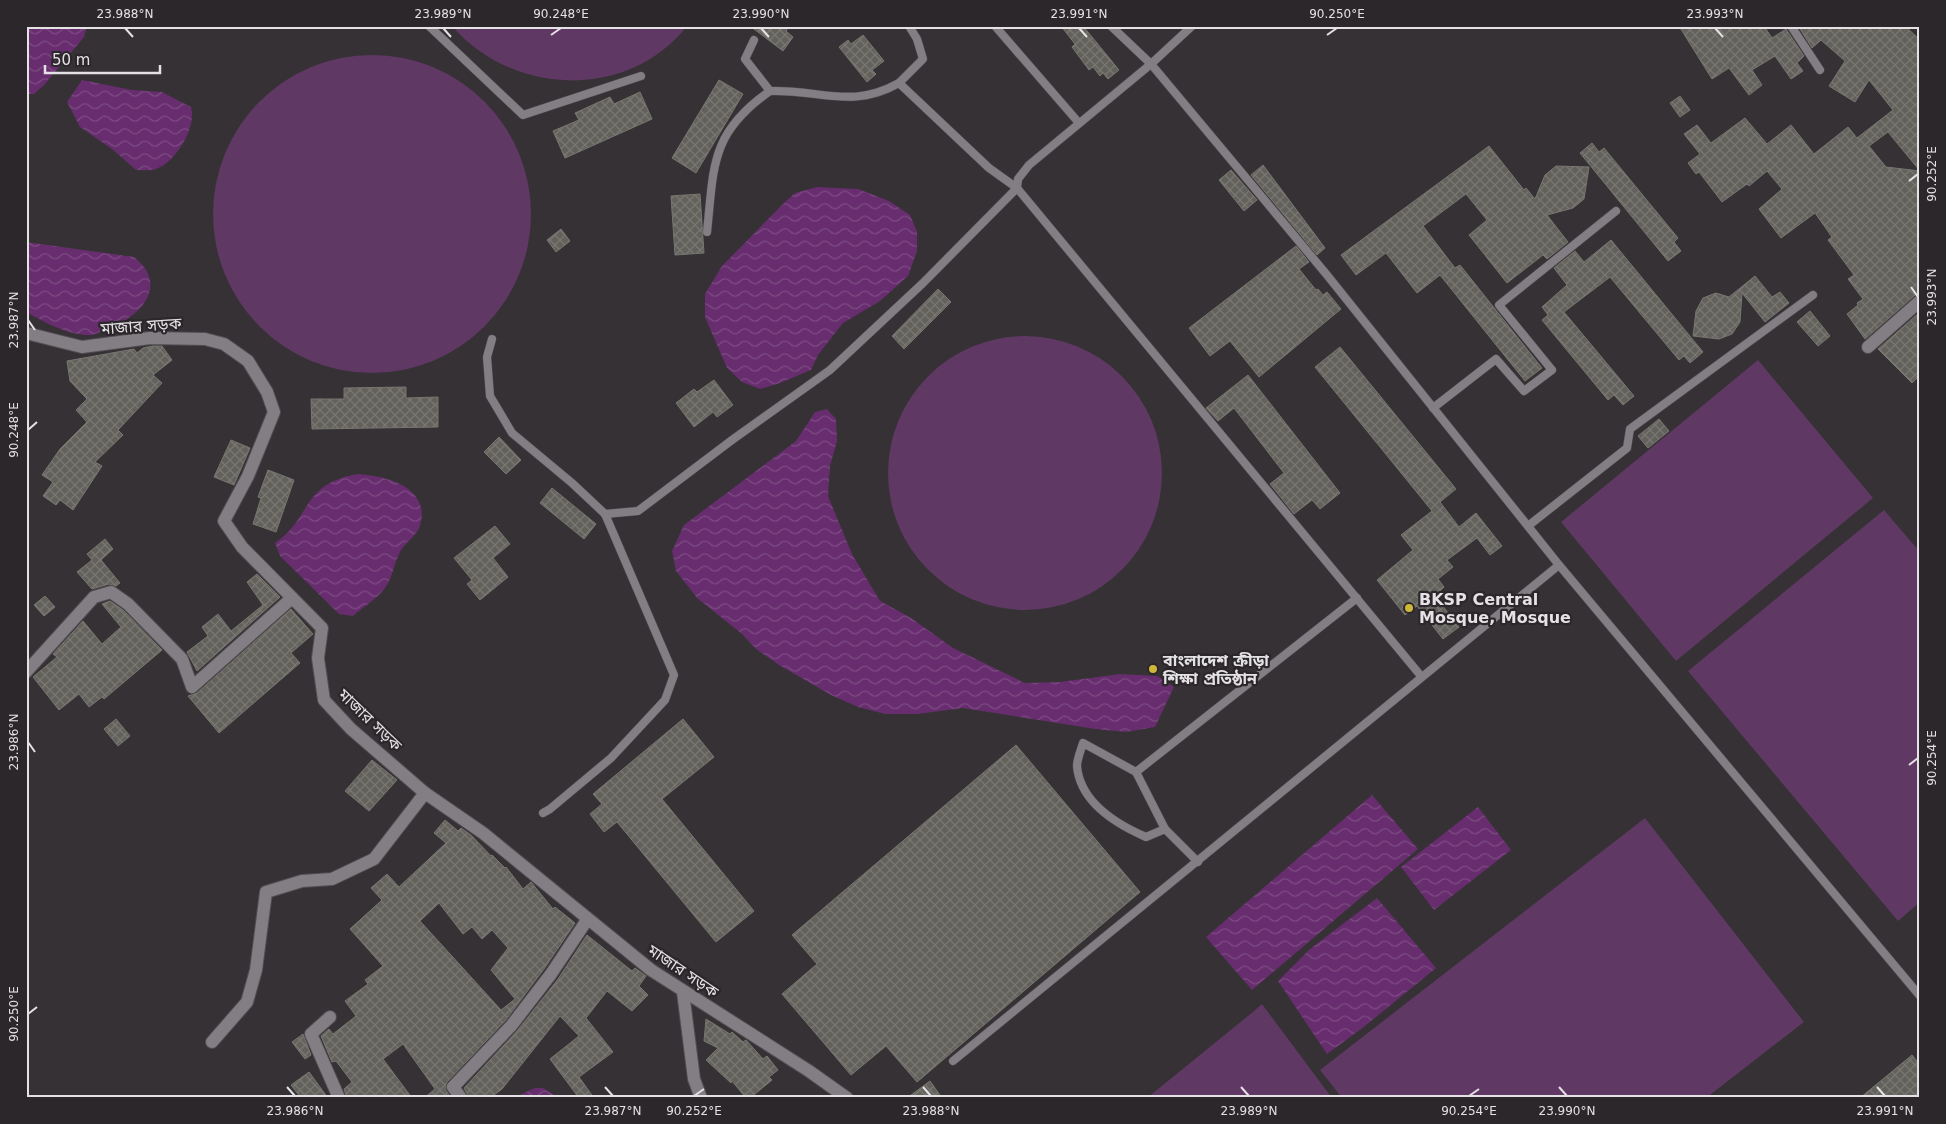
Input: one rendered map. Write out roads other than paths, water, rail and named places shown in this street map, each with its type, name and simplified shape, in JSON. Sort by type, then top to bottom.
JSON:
[{"type":"street","points":[[1868,347],[1920,301]]},
{"type":"street","name":"মাজার সড়ক","points":[[26,333],[82,346],[150,338],[205,339],[224,344],[248,360],[267,392],[274,412],[248,476],[224,521],[242,546],[322,628],[318,658],[324,700],[351,729],[425,793],[483,833],[586,920],[683,992],[809,1071],[847,1098]]},
{"type":"street","points":[[26,672],[94,596],[111,592],[128,604],[182,659],[192,687],[292,598]]},
{"type":"street","points":[[212,1042],[247,1002],[256,970],[266,892],[302,881],[332,879],[374,859],[425,793]]},
{"type":"street","points":[[461,1098],[453,1087],[511,1026],[551,974],[586,920]]},
{"type":"street","points":[[683,992],[694,1079],[701,1098]]},
{"type":"street","points":[[330,1017],[311,1034],[339,1098]]},
{"type":"lane","points":[[429,26],[523,115],[641,76]]},
{"type":"lane","points":[[707,232],[715,157],[727,132],[753,103],[770,91],[850,99],[880,93],[899,82],[922,59],[917,39],[909,26]]},
{"type":"lane","points":[[995,26],[1079,123]]},
{"type":"lane","points":[[1111,26],[1151,64],[1327,275],[1559,565],[1920,996]]},
{"type":"lane","points":[[605,514],[638,511],[732,440],[830,370],[923,283],[1017,188],[1018,180],[1029,165],[1151,64],[1192,26]]},
{"type":"lane","points":[[1791,26],[1820,70]]},
{"type":"lane","points":[[754,40],[746,59],[770,91]]},
{"type":"lane","points":[[899,82],[989,168],[1017,188],[1421,676]]},
{"type":"lane","points":[[1433,408],[1496,359],[1524,391],[1552,370],[1499,305],[1616,211]]},
{"type":"lane","points":[[1528,526],[1627,448],[1630,429],[1813,295]]},
{"type":"lane","points":[[492,338],[487,357],[490,396],[512,433],[572,483],[605,514],[674,674],[665,700],[611,758],[543,813]]},
{"type":"lane","points":[[953,1061],[1198,862],[1421,676],[1559,565]]},
{"type":"lane","points":[[1136,772],[1357,598]]},
{"type":"lane","points":[[1165,829],[1146,838],[1126,828],[1102,812],[1081,786],[1077,764],[1083,744],[1136,772],[1165,829],[1198,862]]},
{"type":"water","points":[[26,26],[87,26],[84,37],[44,85],[34,94],[26,94]]},
{"type":"water","points":[[82,80],[132,90],[162,92],[191,107],[191,124],[188,134],[177,152],[171,159],[156,169],[136,170],[112,149],[80,127],[67,102]]},
{"type":"water","points":[[817,187],[858,189],[889,201],[910,215],[917,232],[917,251],[908,276],[880,301],[843,323],[818,355],[811,370],[760,389],[742,382],[727,368],[705,317],[705,294],[722,266],[785,202],[795,193]]},
{"type":"water","points":[[26,242],[134,257],[150,278],[147,298],[141,307],[122,322],[92,335],[66,331],[50,324],[26,312]]},
{"type":"water","points":[[827,409],[836,419],[837,441],[830,466],[828,496],[852,554],[880,601],[911,618],[953,648],[1025,683],[1060,682],[1120,674],[1157,676],[1174,687],[1155,727],[1126,732],[1095,729],[963,708],[918,714],[885,714],[858,707],[831,695],[779,665],[756,649],[742,634],[697,598],[676,571],[672,551],[684,525],[796,441],[815,412]]},
{"type":"water","points":[[358,474],[380,477],[402,485],[418,500],[421,510],[421,522],[415,534],[401,550],[384,589],[376,598],[353,616],[339,614],[280,556],[275,543],[296,523],[316,493],[326,485],[339,479]]},
{"type":"water","points":[[1372,795],[1418,849],[1252,990],[1206,937]]},
{"type":"water","points":[[1478,807],[1511,850],[1434,910],[1401,867]]},
{"type":"water","points":[[1377,898],[1436,968],[1365,1026],[1327,1054],[1278,981],[1310,949]]},
{"type":"water","points":[[535,1088],[543,1088],[559,1098],[513,1098]]},
{"type":"place","name":"BKSP Central Mosque, Mosque","points":[[1409,608]]},
{"type":"place","name":"বাংলাদেশ ক্রীড়া শিক্ষা প্রতিষ্ঠান","points":[[1153,669]]}]
